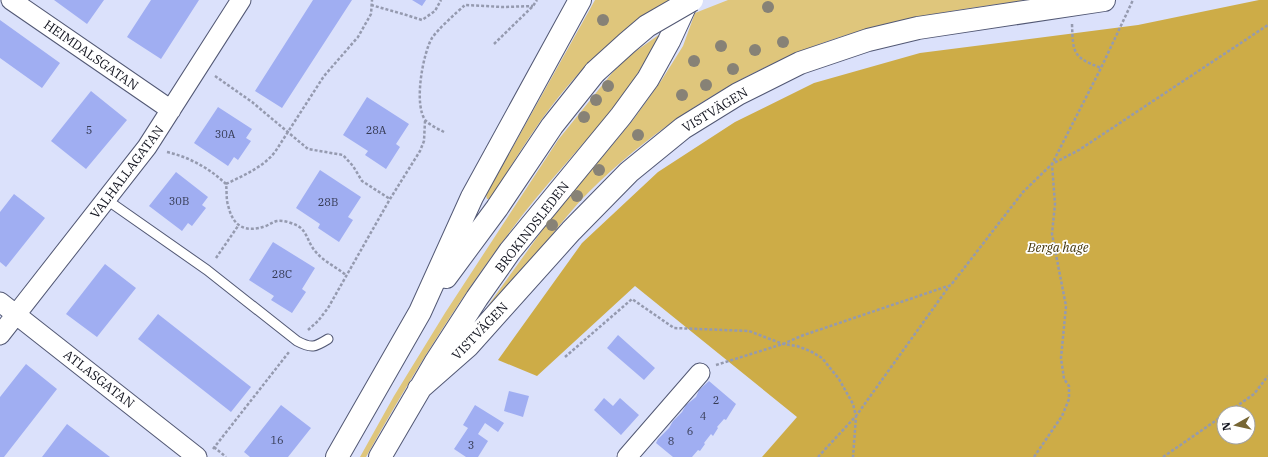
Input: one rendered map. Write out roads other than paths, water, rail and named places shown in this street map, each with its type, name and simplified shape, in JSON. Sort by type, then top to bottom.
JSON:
[{"type":"main road","points":[[337,457],[420,312],[472,197],[580,0]]},
{"type":"main road","name":"BROKINDSLEDEN","points":[[380,457],[419,389],[477,298],[510,251],[621,116],[648,79],[669,41],[688,0]]},
{"type":"main road","points":[[420,312],[497,208],[552,126],[595,72],[647,26],[692,0]]},
{"type":"main road","name":"VISTVÄGEN","points":[[419,389],[468,346],[571,231],[629,172],[683,128],[738,94],[800,63],[868,40],[918,28],[1104,0]]},
{"type":"street","name":"HEIMDALSGATAN","points":[[11,0],[171,110]]},
{"type":"street","name":"VALHALLAGATAN","points":[[0,335],[147,147],[241,0]]},
{"type":"street","name":"ATLASGATAN","points":[[0,302],[204,454]]},
{"type":"street","points":[[627,457],[700,373]]},
{"type":"lane","points":[[107,200],[207,270],[297,341],[306,346],[316,346],[328,338]]},
{"type":"park label","name":"Berga hage","points":[[1058,247]]}]
